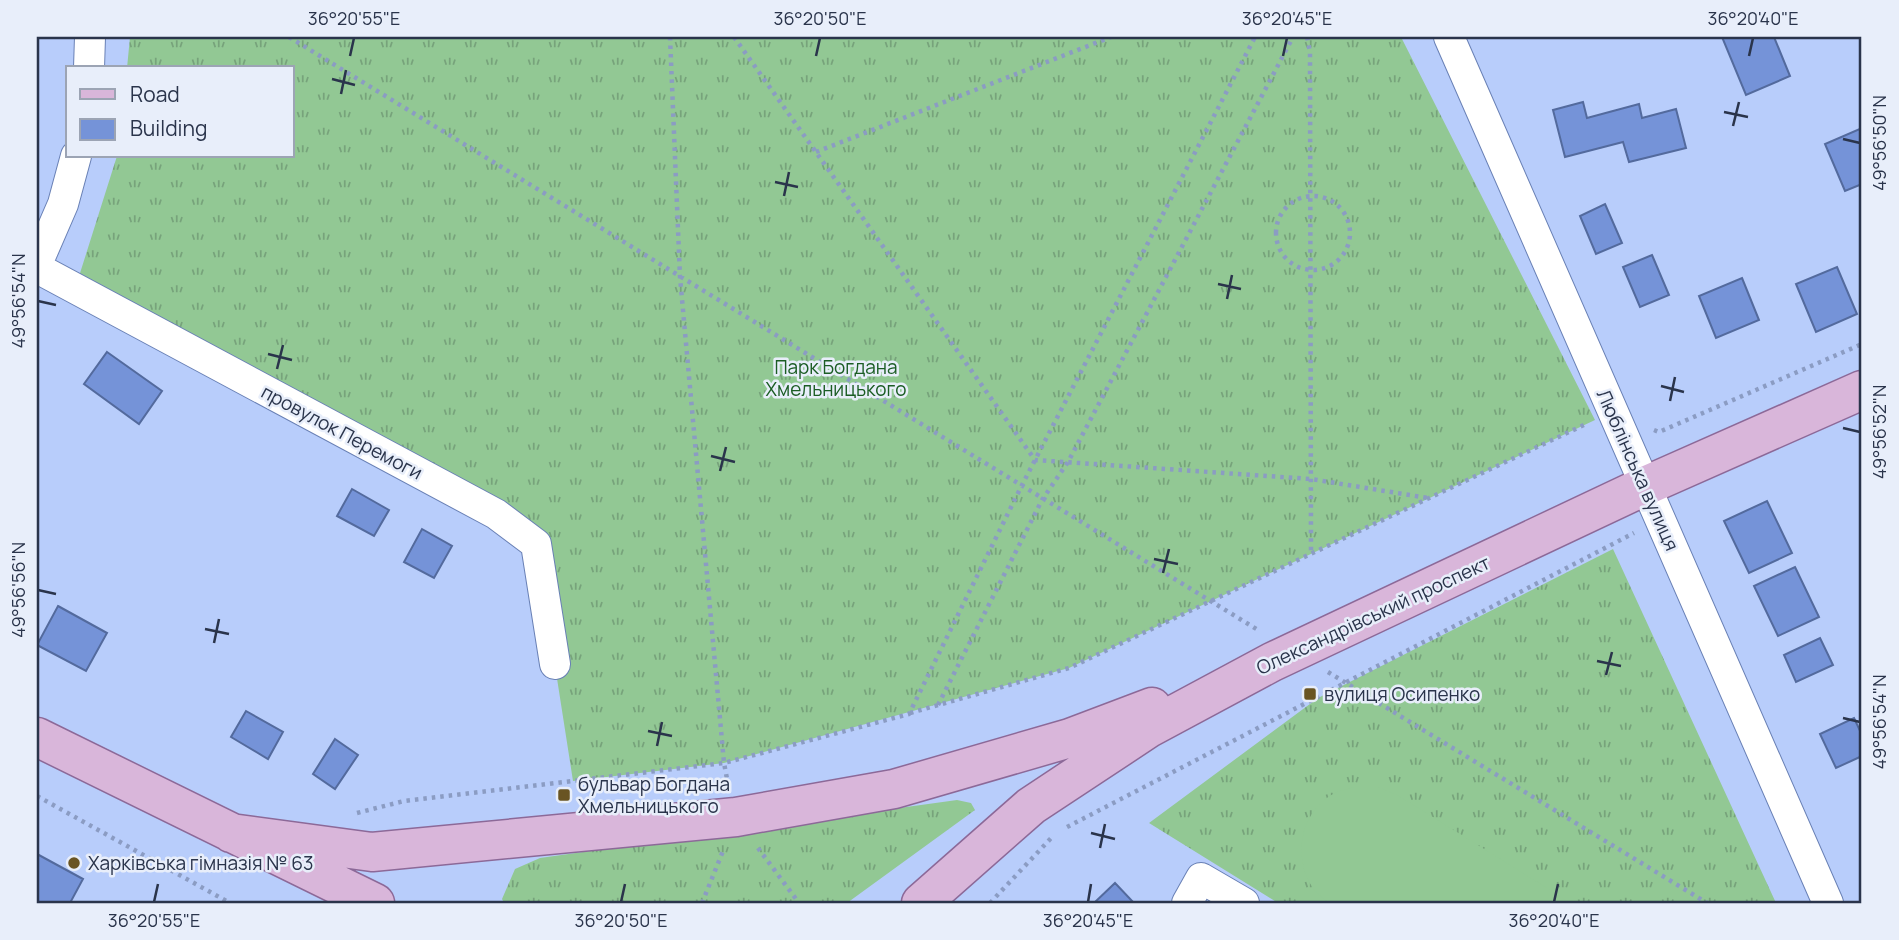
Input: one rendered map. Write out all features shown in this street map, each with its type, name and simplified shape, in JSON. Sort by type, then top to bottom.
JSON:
[{"type":"main road","name":"Олександрівський проспект","points":[[921,903],[1031,806],[1149,728],[1283,657],[1653,503],[1862,390]]},
{"type":"main road","points":[[230,834],[372,852],[736,817],[894,789],[1058,742],[1283,657]]},
{"type":"main road","points":[[37,737],[375,903]]},
{"type":"street","points":[[89,66],[90,37]]},
{"type":"street","name":"Люблінська вулиця","points":[[1449,37],[1828,903]]},
{"type":"street","points":[[37,266],[63,204],[75,158]]},
{"type":"street","name":"провулок Перемоги","points":[[37,266],[496,514],[537,544],[555,664]]},
{"type":"street","points":[[1186,903],[1200,878],[1244,903]]},
{"type":"path","points":[[289,37],[1208,601],[1283,657],[1347,684],[1707,903]]},
{"type":"path","points":[[670,37],[680,277],[724,762]]},
{"type":"path","points":[[734,37],[1035,460]]},
{"type":"path","points":[[816,152],[1111,37]]},
{"type":"path","points":[[909,714],[1021,487],[1255,37]]},
{"type":"path","points":[[938,706],[1042,500],[1068,462],[1293,37]]},
{"type":"path","points":[[1307,37],[1310,52],[1311,553]]},
{"type":"path","points":[[1310,196],[1331,200],[1338,205],[1349,225],[1350,238],[1345,252],[1336,262],[1325,268],[1311,270],[1296,266],[1285,258],[1276,240],[1280,216],[1288,205],[1298,198],[1310,196]]},
{"type":"path","points":[[354,814],[404,801],[724,762],[909,714],[1069,668],[1613,412],[1658,432],[1862,344]]},
{"type":"path","points":[[1035,460],[1311,479],[1429,498]]},
{"type":"path","points":[[990,903],[1058,831],[1347,684],[1653,503]]},
{"type":"path","points":[[37,796],[230,903]]},
{"type":"path","points":[[702,903],[736,817]]},
{"type":"green space","name":"Парк Богдана Хмельницького","points":[[130,37],[1401,37],[1595,420],[1069,668],[724,763],[573,781],[536,544],[75,289],[116,158],[294,158],[294,66],[127,66]]},
{"type":"green space","points":[[1613,549],[1776,903],[1278,903],[1149,823],[1318,698]]},
{"type":"green space","points":[[1356,787],[1378,787],[1399,796],[1571,903],[1329,903],[1315,890],[1306,876],[1303,836],[1307,823],[1323,801],[1337,792]]},
{"type":"green space","points":[[957,800],[971,803],[975,810],[847,903],[504,903],[502,899],[515,869],[540,858]]},
{"type":"building","points":[[1722,37],[1774,37],[1790,76],[1746,95]]},
{"type":"building","points":[[1583,102],[1587,118],[1639,104],[1642,118],[1676,109],[1686,148],[1629,162],[1623,142],[1565,157],[1553,110]]},
{"type":"building","points":[[1862,128],[1862,184],[1845,191],[1825,144]]},
{"type":"building","points":[[1605,204],[1622,243],[1596,254],[1580,216]]},
{"type":"building","points":[[1652,255],[1669,295],[1640,307],[1623,267]]},
{"type":"building","points":[[1837,267],[1857,314],[1816,332],[1796,284]]},
{"type":"building","points":[[1742,278],[1759,320],[1716,338],[1699,296]]},
{"type":"building","points":[[107,352],[162,391],[139,424],[84,384]]},
{"type":"building","points":[[352,489],[389,510],[374,536],[337,516]]},
{"type":"building","points":[[1767,501],[1792,553],[1749,573],[1724,521]]},
{"type":"building","points":[[422,529],[452,546],[434,578],[404,562]]},
{"type":"building","points":[[1795,567],[1819,617],[1778,636],[1754,586]]},
{"type":"building","points":[[58,606],[107,633],[86,671],[37,645]]},
{"type":"building","points":[[1820,638],[1833,665],[1796,682],[1784,655]]},
{"type":"building","points":[[246,711],[283,732],[268,759],[231,737]]},
{"type":"building","points":[[1854,718],[1862,735],[1862,756],[1836,768],[1820,734]]},
{"type":"building","points":[[335,739],[358,755],[335,789],[313,774]]},
{"type":"building","points":[[37,854],[83,879],[70,903],[37,903]]},
{"type":"building","points":[[1115,883],[1134,903],[1094,903]]},
{"type":"place","name":"вулиця Осипенко","points":[[1310,694]]},
{"type":"place","name":"бульвар Богдана Хмельницького","points":[[564,795]]},
{"type":"place","name":"Харківська гімназія № 63","points":[[74,863]]}]
